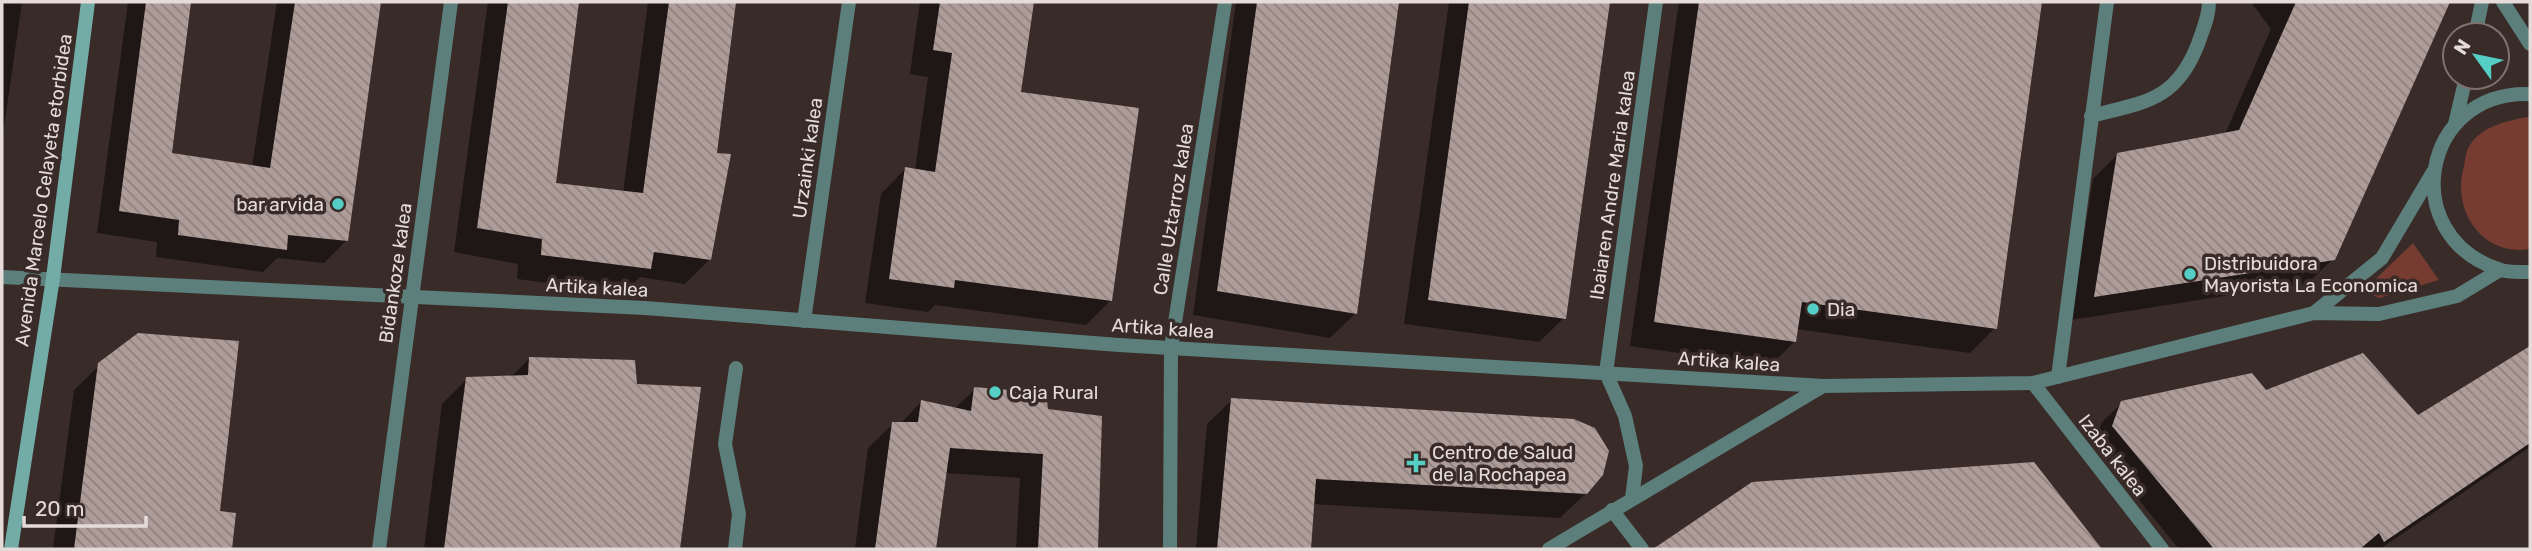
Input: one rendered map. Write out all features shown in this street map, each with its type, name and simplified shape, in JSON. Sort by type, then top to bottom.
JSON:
[{"type":"main road","name":"Avenida Marcelo Celayeta etorbidea","points":[[11,549],[53,278],[88,2]]},
{"type":"street","name":"Bidankoze kalea","points":[[379,549],[451,2]]},
{"type":"street","name":"Urzainki kalea","points":[[804,321],[849,2]]},
{"type":"street","name":"Calle Uztarroz kalea","points":[[1170,549],[1171,348],[1225,2]]},
{"type":"street","name":"Ibaiaren Andre Maria kalea","points":[[1606,373],[1656,2]]},
{"type":"street","points":[[2059,377],[2107,2]]},
{"type":"street","points":[[2091,116],[2164,94],[2179,80],[2209,14],[2209,2]]},
{"type":"street","points":[[2478,21],[2482,2]]},
{"type":"street","points":[[2502,2],[2530,44]]},
{"type":"street","points":[[2455,124],[2463,91]]},
{"type":"street","points":[[2530,94],[2510,93],[2479,104],[2455,124],[2440,147],[2433,172],[2435,205],[2449,234],[2471,257],[2500,270],[2530,272]]},
{"type":"street","name":"Artika kalea","points":[[2314,313],[2382,258],[2433,172]]},
{"type":"street","name":"Artika kalea","points":[[2,277],[411,296],[1171,348],[1823,386],[2033,383],[2314,313],[2379,314],[2457,296],[2500,270]]},
{"type":"street","points":[[735,549],[740,514],[725,444],[736,368]]},
{"type":"street","points":[[1606,373],[1625,416],[1636,466],[1632,499]]},
{"type":"street","name":"Izaba kalea","points":[[2033,383],[2162,549]]},
{"type":"street","points":[[1549,549],[1823,386]]},
{"type":"street","points":[[1612,510],[1642,549]]},
{"type":"shaded area","points":[[2530,117],[2530,249],[2513,250],[2498,246],[2474,227],[2462,199],[2461,183],[2469,147],[2481,133],[2496,125]]},
{"type":"shaded area","points":[[2413,243],[2439,280],[2379,298],[2364,290]]},
{"type":"building","points":[[146,2],[191,2],[172,153],[270,168],[295,2],[381,2],[348,241],[288,235],[287,250],[178,235],[179,220],[119,211]]},
{"type":"building","points":[[508,2],[579,2],[556,183],[643,193],[669,2],[736,2],[717,153],[731,154],[711,260],[654,252],[651,269],[541,255],[542,239],[477,228]]},
{"type":"building","points":[[940,2],[1034,2],[1021,92],[1139,108],[1112,301],[955,280],[954,288],[889,279],[905,167],[935,172],[952,53],[933,50]]},
{"type":"building","points":[[1257,2],[1399,2],[1357,314],[1217,291]]},
{"type":"building","points":[[1469,2],[1610,2],[1566,319],[1428,300]]},
{"type":"building","points":[[1699,2],[2042,2],[1997,329],[1802,302],[1796,342],[1654,322]]},
{"type":"building","points":[[2296,2],[2450,2],[2335,260],[2094,297],[2117,153],[2239,130]]},
{"type":"building","points":[[138,333],[239,341],[220,511],[236,513],[232,549],[74,549],[98,363]]},
{"type":"building","points":[[2530,346],[2530,443],[2384,542],[2379,533],[2360,549],[2214,549],[2112,426],[2121,401],[2252,373],[2266,390],[2363,353],[2418,415]]},
{"type":"building","points":[[529,357],[635,360],[637,384],[701,387],[680,549],[444,549],[466,377],[528,375]]},
{"type":"building","points":[[974,387],[1046,393],[1048,409],[1102,416],[1098,549],[1038,549],[1043,454],[950,448],[936,549],[875,549],[892,422],[918,422],[921,400],[971,411]]},
{"type":"building","name":"Centro de Salud de la Rochapea","points":[[1231,398],[1574,419],[1595,428],[1609,451],[1603,475],[1587,494],[1316,479],[1311,549],[1217,549]]},
{"type":"building","points":[[2034,462],[2102,549],[1653,549],[1752,482]]},
{"type":"place","name":"bar arvida","points":[[338,204]]},
{"type":"place","name":"Distribuidora Mayorista La Economica","points":[[2190,274]]},
{"type":"place","name":"Dia","points":[[1813,309]]},
{"type":"place","name":"Caja Rural","points":[[995,392]]},
{"type":"place","name":"Centro de Salud de la Rochapea","points":[[1416,463]]}]
